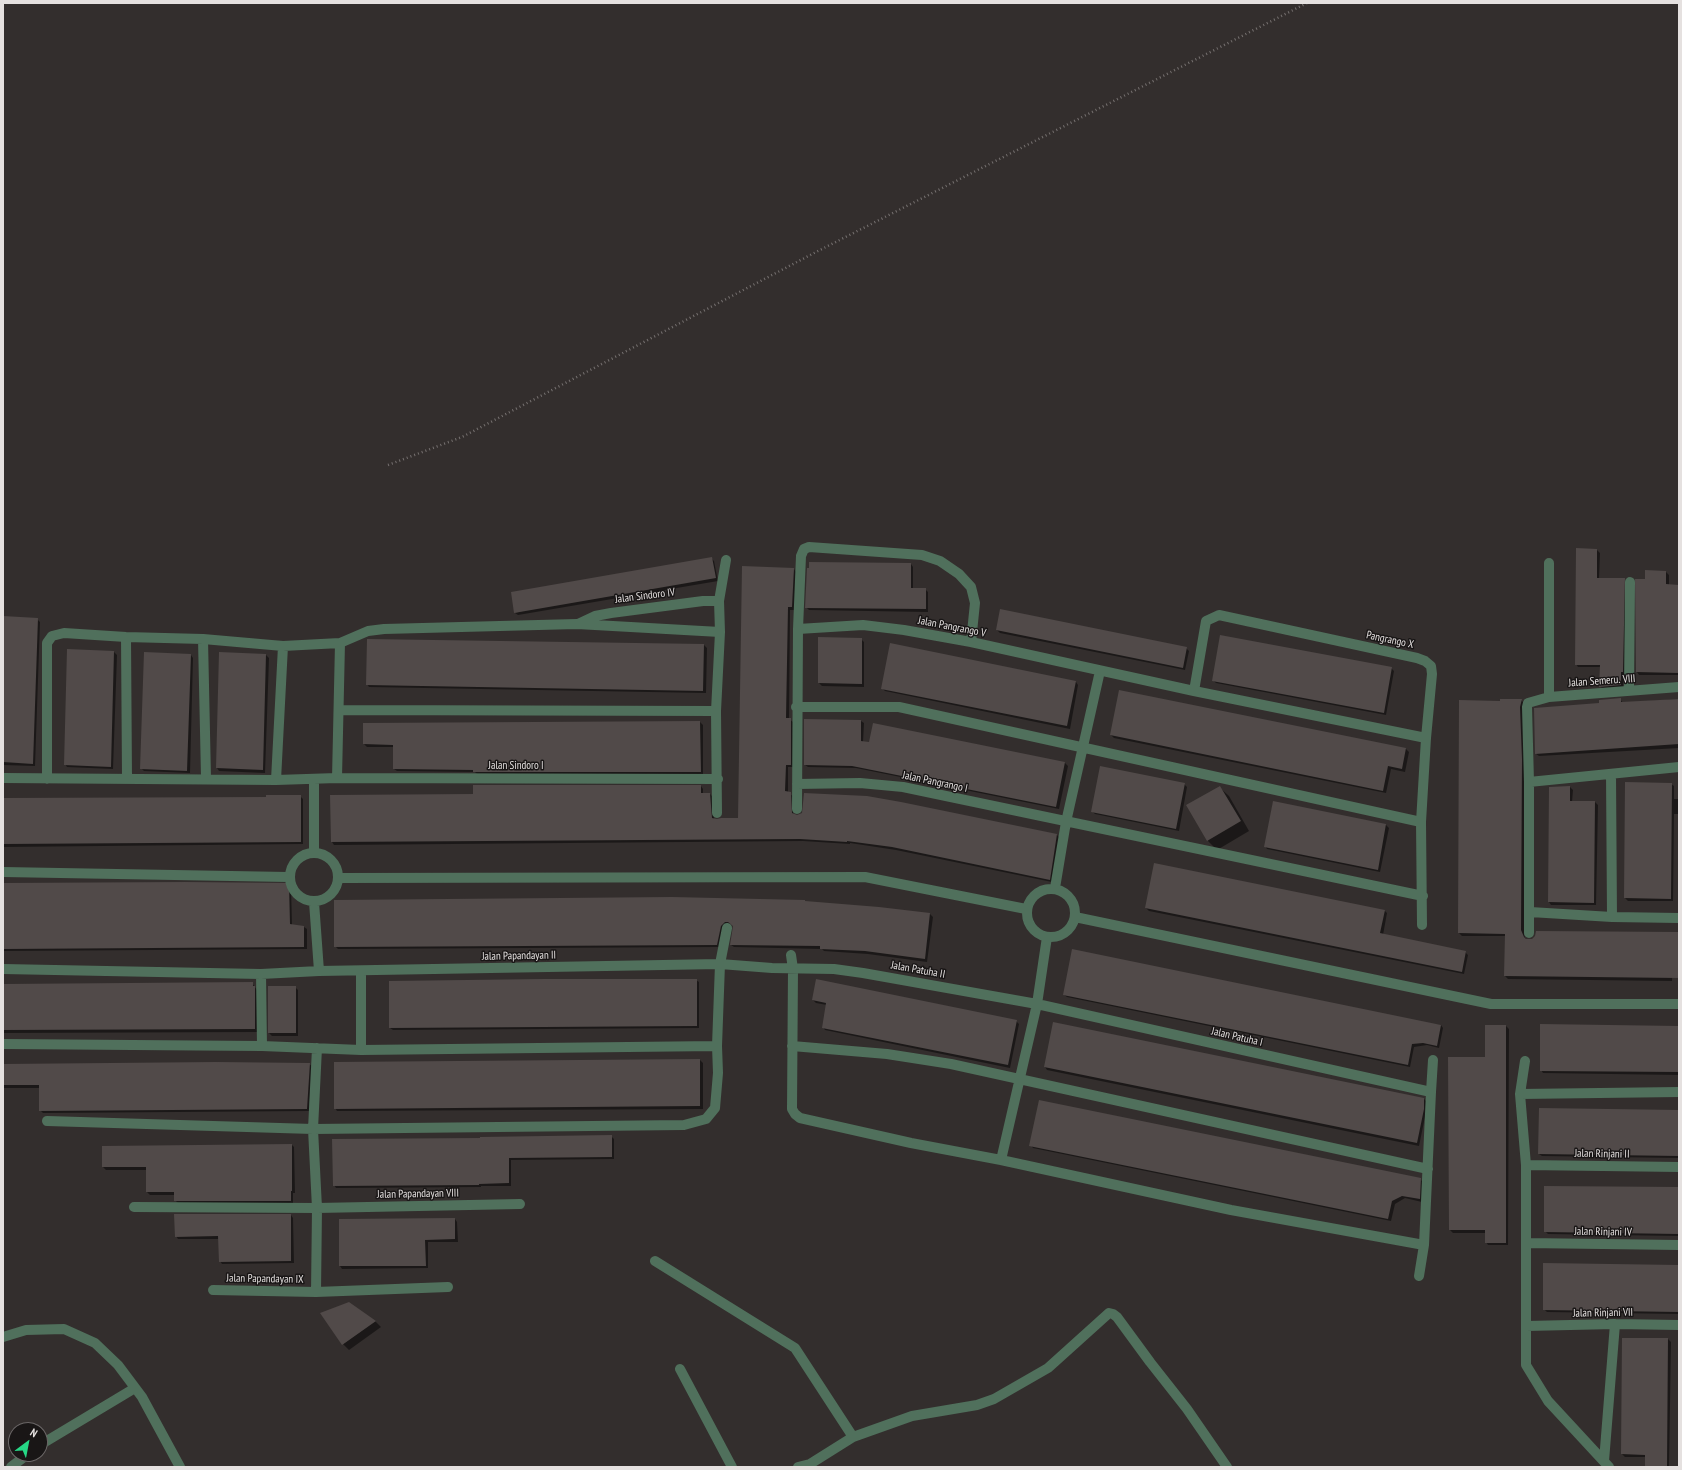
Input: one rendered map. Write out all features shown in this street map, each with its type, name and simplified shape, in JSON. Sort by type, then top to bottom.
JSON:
[{"type":"street","points":[[797,809],[796,707],[798,629],[801,556],[804,549],[809,547],[922,555],[940,561],[959,574],[971,587],[975,603],[971,642]]},
{"type":"street","points":[[718,813],[716,711],[720,632],[719,601],[726,560]]},
{"type":"street","points":[[1549,563],[1549,697]]},
{"type":"street","points":[[1629,691],[1630,582]]},
{"type":"street","name":"Jalan Sindoro IV","points":[[576,624],[595,616],[611,613],[703,601],[719,601]]},
{"type":"street","name":"Pangrango X","points":[[1194,691],[1206,621],[1219,615],[1417,658],[1425,661],[1431,666],[1432,674],[1426,738],[1421,822],[1423,896],[1422,925]]},
{"type":"street","points":[[47,779],[47,644],[52,636],[64,633],[126,637],[203,639],[283,646],[340,643],[368,631],[576,624],[620,628],[720,632]]},
{"type":"street","name":"Jalan Pangrango V","points":[[798,629],[862,625],[904,630],[971,642],[1194,691],[1426,738]]},
{"type":"street","points":[[126,637],[127,778]]},
{"type":"street","points":[[203,639],[206,778]]},
{"type":"street","points":[[337,778],[340,710],[340,643]]},
{"type":"street","points":[[276,780],[283,646]]},
{"type":"street","points":[[1054,888],[1066,822],[1100,670]]},
{"type":"street","name":"Jalan Semeru. VIII","points":[[1529,782],[1528,703],[1549,697],[1679,687]]},
{"type":"street","points":[[796,707],[899,707],[1421,822]]},
{"type":"street","points":[[340,710],[716,711]]},
{"type":"street","points":[[1529,933],[1529,782],[1679,767]]},
{"type":"street","points":[[1611,774],[1612,917]]},
{"type":"street","name":"Jalan Sindoro I","points":[[3,778],[206,778],[276,780],[337,778],[718,779]]},
{"type":"street","points":[[314,779],[314,852]]},
{"type":"street","name":"Jalan Pangrango I","points":[[797,784],[860,783],[903,787],[1423,896]]},
{"type":"street","points":[[314,852],[326,856],[336,865],[338,878],[335,890],[326,899],[314,902],[301,898],[292,889],[288,877],[292,864],[302,856],[314,852]]},
{"type":"street","points":[[3,872],[288,877]]},
{"type":"street","points":[[338,878],[865,877],[1026,909]]},
{"type":"street","points":[[1054,888],[1066,894],[1074,904],[1075,917],[1070,928],[1060,936],[1047,937],[1035,932],[1028,922],[1026,909],[1032,897],[1042,890],[1054,888]]},
{"type":"street","points":[[314,902],[319,971]]},
{"type":"street","points":[[1530,912],[1612,917],[1679,918]]},
{"type":"street","points":[[1075,917],[1491,1004],[1679,1004]]},
{"type":"street","points":[[48,1121],[313,1129],[684,1125],[706,1119],[715,1108],[718,1073],[717,1046],[720,964],[727,928]]},
{"type":"street","points":[[1001,1160],[1037,1004],[1047,937]]},
{"type":"street","points":[[791,955],[793,969],[792,1108],[795,1114],[800,1118],[911,1144],[1001,1160],[1231,1210],[1424,1244]]},
{"type":"street","name":"Jalan Papandayan II","points":[[3,969],[261,974],[319,971],[720,964],[793,969]]},
{"type":"street","name":"Jalan Patuha II","points":[[793,969],[834,969],[863,973],[1037,1004]]},
{"type":"street","points":[[361,971],[361,1050]]},
{"type":"street","points":[[261,974],[262,1046]]},
{"type":"street","name":"Jalan Patuha I","points":[[1037,1004],[1431,1092]]},
{"type":"street","points":[[3,1044],[262,1046],[361,1050],[717,1046]]},
{"type":"street","points":[[792,1046],[887,1054],[951,1064],[1428,1169]]},
{"type":"street","points":[[316,1292],[316,1208],[313,1129],[317,1048]]},
{"type":"street","points":[[1419,1276],[1424,1244],[1433,1060]]},
{"type":"street","points":[[1525,1061],[1520,1094],[1526,1165],[1526,1365],[1548,1401],[1606,1464]]},
{"type":"street","points":[[1520,1094],[1679,1092]]},
{"type":"street","name":"Jalan Rinjani II","points":[[1526,1165],[1679,1167]]},
{"type":"street","name":"Jalan Papandayan VIII","points":[[134,1207],[316,1208],[520,1204]]},
{"type":"street","name":"Jalan Rinjani IV","points":[[1526,1244],[1679,1245]]},
{"type":"street","points":[[655,1261],[795,1348],[853,1437]]},
{"type":"street","name":"Jalan Papandayan IX","points":[[213,1290],[316,1292],[448,1287]]},
{"type":"street","points":[[798,1467],[810,1466],[853,1437],[912,1416],[977,1405],[994,1399],[1048,1368],[1109,1313],[1113,1314],[1187,1409],[1227,1467]]},
{"type":"street","points":[[1606,1464],[1615,1324]]},
{"type":"street","name":"Jalan Rinjani VII","points":[[1526,1326],[1615,1324],[1679,1325]]},
{"type":"street","points":[[3,1337],[26,1330],[64,1329],[95,1343],[118,1365],[142,1397],[180,1467]]},
{"type":"street","points":[[680,1369],[732,1467]]},
{"type":"street","points":[[48,1440],[135,1388]]},
{"type":"path","points":[[388,465],[462,437],[818,251],[1307,3]]},
{"type":"building","points":[[1576,548],[1597,549],[1597,578],[1625,578],[1623,672],[1621,672],[1621,685],[1599,687],[1600,665],[1575,665]]},
{"type":"building","points":[[712,557],[716,578],[514,613],[511,592]]},
{"type":"building","points":[[809,562],[911,563],[911,588],[926,588],[926,609],[805,608],[807,568],[809,568]]},
{"type":"building","points":[[742,566],[794,568],[792,607],[788,607],[786,718],[791,718],[791,765],[786,765],[785,791],[791,792],[792,813],[797,815],[802,813],[804,793],[867,796],[1057,834],[1050,880],[892,847],[847,841],[800,839],[331,842],[330,795],[473,794],[473,785],[701,785],[701,793],[710,793],[712,818],[738,818]]},
{"type":"building","points":[[1645,570],[1666,571],[1666,584],[1679,585],[1679,673],[1636,672],[1635,579],[1645,579]]},
{"type":"building","points":[[1000,609],[1187,647],[1183,668],[996,630]]},
{"type":"building","points":[[3,616],[38,618],[33,764],[3,762]]},
{"type":"building","points":[[1220,635],[1392,667],[1384,713],[1212,681]]},
{"type":"building","points":[[818,637],[862,638],[862,684],[818,683]]},
{"type":"building","points":[[367,639],[704,644],[703,691],[366,685]]},
{"type":"building","points":[[890,643],[1076,681],[1067,726],[881,689]]},
{"type":"building","points":[[67,649],[114,651],[111,767],[64,765]]},
{"type":"building","points":[[144,652],[191,654],[187,771],[140,769]]},
{"type":"building","points":[[219,652],[266,654],[263,770],[216,768]]},
{"type":"building","points":[[1119,690],[1406,748],[1402,769],[1388,766],[1383,791],[1110,735]]},
{"type":"building","points":[[1621,698],[1621,702],[1679,699],[1679,744],[1535,754],[1534,708],[1599,703],[1599,700]]},
{"type":"building","points":[[1500,699],[1522,699],[1520,707],[1522,759],[1521,930],[1524,937],[1526,939],[1532,939],[1535,936],[1536,931],[1679,932],[1679,978],[1504,976],[1505,934],[1458,933],[1459,700],[1500,701]]},
{"type":"building","points":[[804,719],[861,720],[861,741],[869,742],[873,723],[1065,762],[1056,807],[852,766],[804,765]]},
{"type":"building","points":[[700,721],[701,772],[473,772],[473,770],[393,769],[393,745],[363,744],[363,723]]},
{"type":"building","points":[[1100,766],[1185,783],[1176,829],[1091,812]]},
{"type":"building","points":[[1625,782],[1672,783],[1671,899],[1624,898]]},
{"type":"building","points":[[1220,786],[1241,821],[1207,841],[1186,805]]},
{"type":"building","points":[[1570,786],[1570,801],[1595,801],[1594,903],[1548,902],[1549,787]]},
{"type":"building","points":[[266,795],[301,795],[301,842],[3,844],[3,798],[266,797]]},
{"type":"building","points":[[1273,801],[1386,824],[1378,870],[1264,847]]},
{"type":"building","points":[[1154,863],[1385,910],[1380,933],[1466,951],[1462,972],[1145,908]]},
{"type":"building","points":[[3,883],[289,883],[290,924],[304,926],[304,947],[3,949]]},
{"type":"building","points":[[672,897],[805,900],[930,913],[925,959],[865,951],[820,949],[820,946],[730,945],[733,926],[728,922],[725,922],[721,926],[717,945],[334,947],[334,900]]},
{"type":"building","points":[[1072,949],[1441,1025],[1437,1046],[1423,1043],[1412,1044],[1408,1065],[1063,995]]},
{"type":"building","points":[[697,979],[697,1026],[389,1028],[389,981]]},
{"type":"building","points":[[816,979],[1017,1020],[1008,1065],[822,1028],[826,1003],[812,1000]]},
{"type":"building","points":[[253,982],[253,986],[255,986],[255,1029],[4,1030],[3,984]]},
{"type":"building","points":[[268,986],[296,986],[296,1033],[268,1033]]},
{"type":"building","points":[[1053,1022],[1424,1098],[1424,1109],[1417,1143],[1044,1067]]},
{"type":"building","points":[[1540,1024],[1679,1026],[1679,1072],[1540,1071]]},
{"type":"building","points":[[1485,1025],[1506,1025],[1506,1243],[1485,1243],[1485,1230],[1449,1230],[1448,1057],[1485,1057]]},
{"type":"building","points":[[700,1059],[700,1106],[334,1109],[334,1062]]},
{"type":"building","points":[[216,1062],[310,1063],[307,1109],[39,1111],[39,1085],[3,1085],[3,1064]]},
{"type":"building","points":[[1039,1100],[1421,1178],[1420,1199],[1402,1196],[1392,1201],[1388,1219],[1029,1146]]},
{"type":"building","points":[[1539,1108],[1679,1110],[1679,1156],[1538,1154]]},
{"type":"building","points":[[612,1135],[612,1157],[509,1158],[509,1183],[479,1185],[333,1186],[332,1139]]},
{"type":"building","points":[[292,1144],[291,1201],[174,1201],[174,1192],[146,1192],[146,1167],[102,1167],[102,1146]]},
{"type":"building","points":[[1544,1186],[1679,1187],[1679,1234],[1544,1232]]},
{"type":"building","points":[[174,1214],[291,1214],[291,1261],[219,1262],[218,1236],[175,1237]]},
{"type":"building","points":[[455,1218],[455,1239],[425,1240],[426,1266],[339,1266],[339,1219]]},
{"type":"building","points":[[1543,1263],[1679,1265],[1679,1312],[1543,1310]]},
{"type":"building","points":[[349,1302],[376,1321],[342,1345],[320,1313]]},
{"type":"building","points":[[1622,1338],[1668,1338],[1667,1467],[1645,1467],[1645,1455],[1621,1454]]}]
